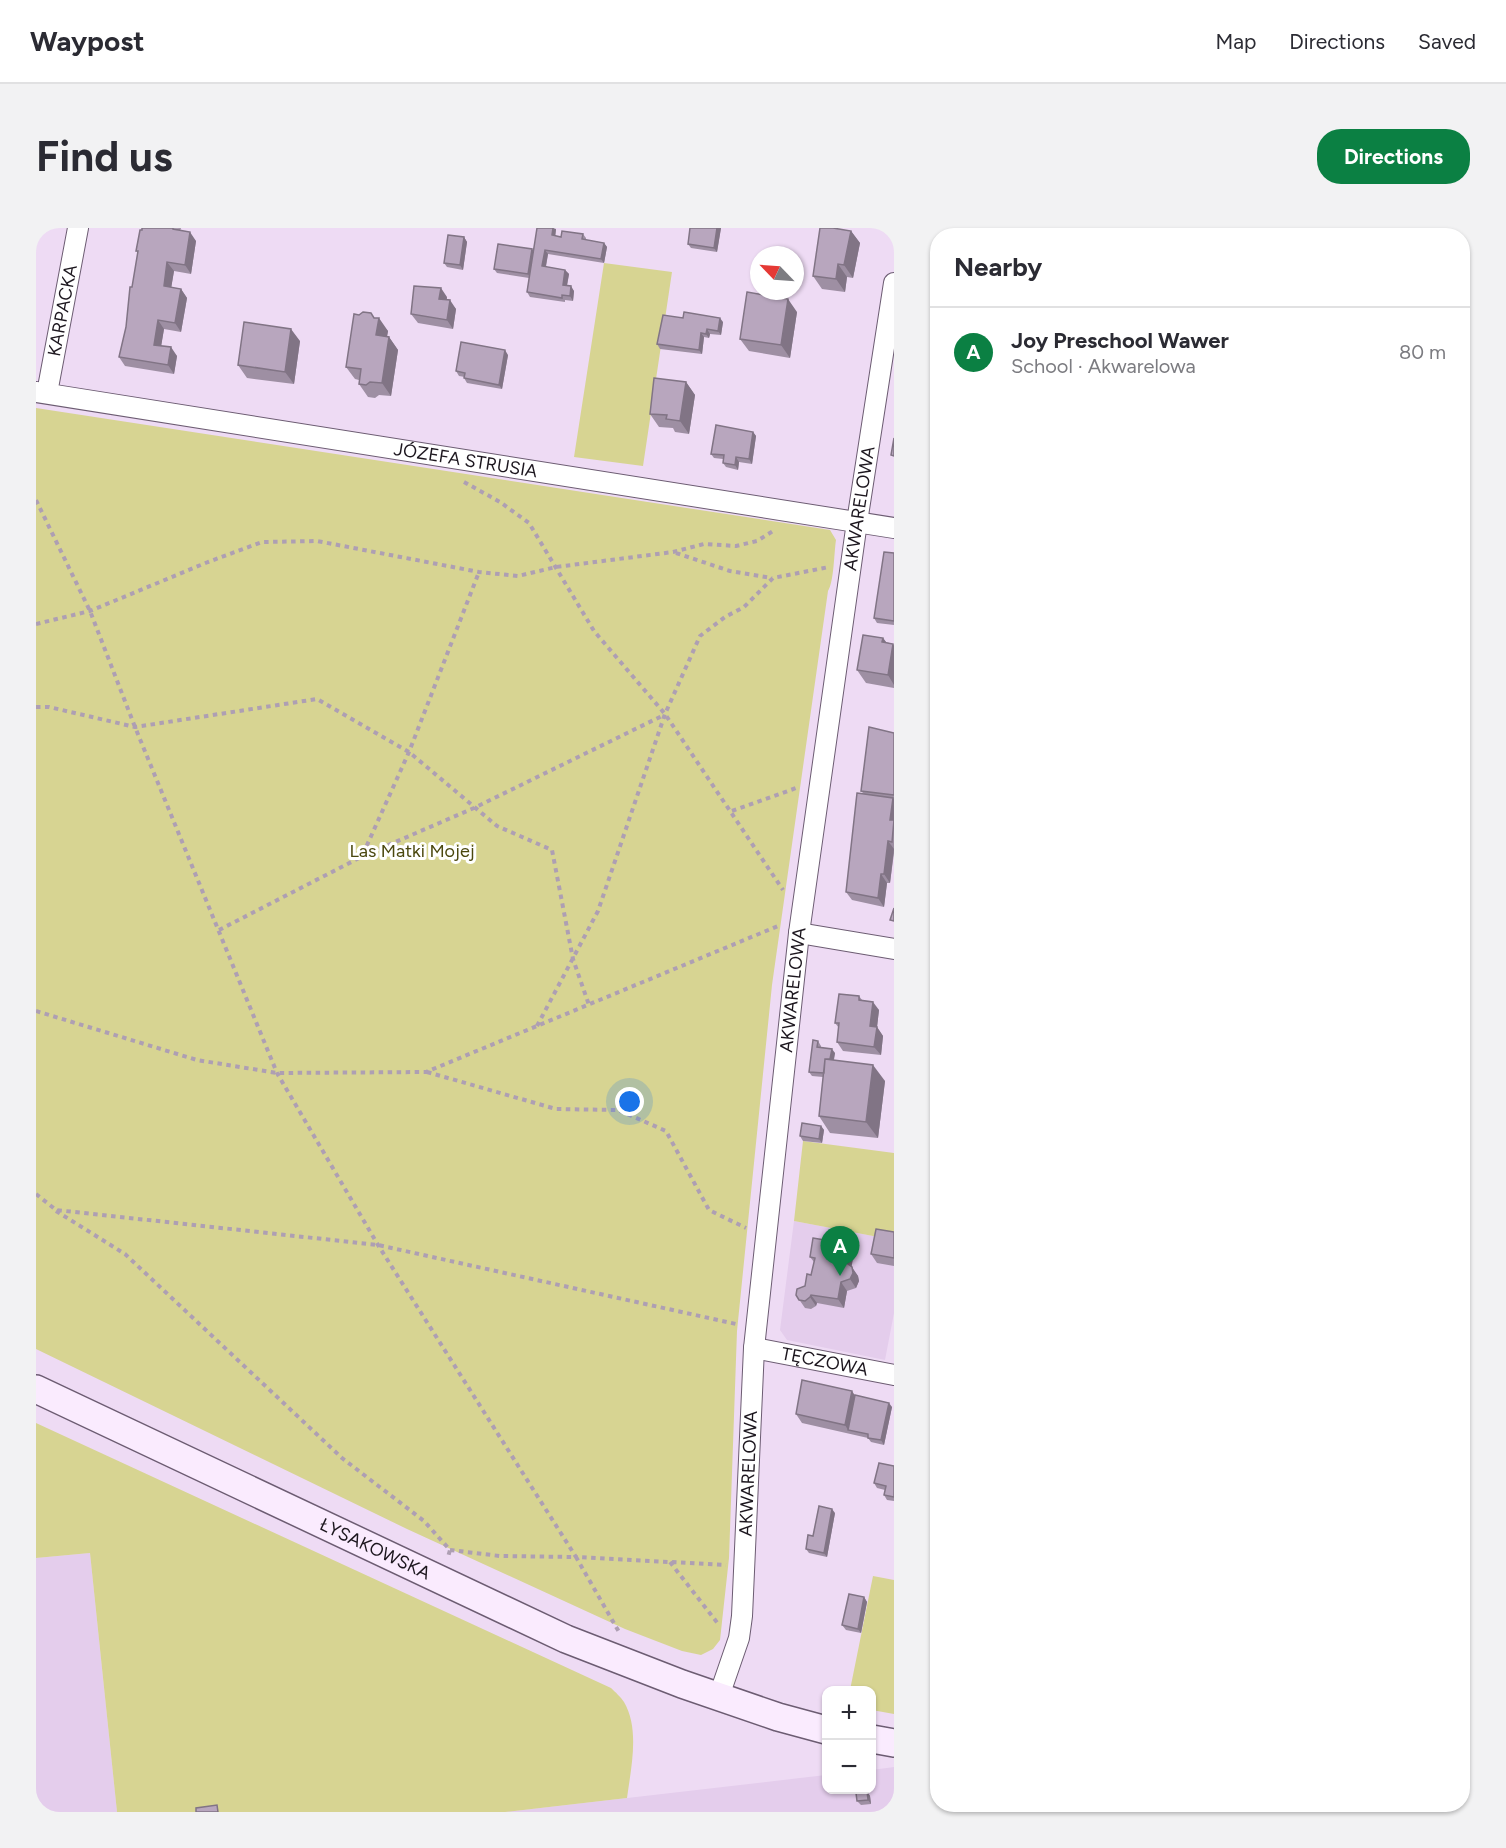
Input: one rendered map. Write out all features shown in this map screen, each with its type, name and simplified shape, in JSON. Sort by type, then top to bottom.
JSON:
[{"type":"street","name":"KARPACKA","points":[[42,392],[78,228]]},
{"type":"street","name":"AKWARELOWA","points":[[719,1696],[739,1638],[742,1616],[754,1348],[792,928],[894,283]]},
{"type":"street","name":"JÓZEFA STRUSIA","points":[[42,392],[894,528]]},
{"type":"street","points":[[792,928],[894,949]]},
{"type":"street","name":"TĘCZOWA","points":[[754,1348],[894,1375]]},
{"type":"street","name":"ŁYSAKOWSKA","points":[[36,1389],[566,1639],[642,1670],[778,1717],[822,1729]]},
{"type":"street","points":[[876,1740],[894,1743]]},
{"type":"path","points":[[462,481],[500,502],[529,523],[594,631],[665,714],[732,810],[788,898]]},
{"type":"path","points":[[36,500],[90,611],[135,727],[278,1073],[378,1245],[576,1557],[619,1634]]},
{"type":"path","points":[[36,624],[90,611],[262,542],[317,541],[479,572],[518,576],[556,567],[673,552],[704,544],[736,546],[757,541],[780,526]]},
{"type":"path","points":[[673,552],[730,571],[773,578],[837,566]]},
{"type":"path","points":[[363,856],[409,752],[479,572]]},
{"type":"path","points":[[536,1026],[598,911],[665,714],[700,636],[725,617],[744,607],[773,578]]},
{"type":"path","points":[[36,707],[49,706],[135,727],[317,699],[409,752],[497,826],[552,850],[573,959],[589,1005]]},
{"type":"path","points":[[219,930],[363,856],[474,808],[665,714]]},
{"type":"path","points":[[732,810],[804,786]]},
{"type":"path","points":[[426,1072],[589,1005],[792,928]]},
{"type":"path","points":[[36,1011],[197,1060],[278,1073],[426,1072],[556,1109],[618,1110],[666,1131],[709,1210],[750,1230]]},
{"type":"path","points":[[36,1194],[56,1210],[125,1254],[342,1458],[424,1521],[450,1550],[500,1556],[576,1557],[745,1566]]},
{"type":"path","points":[[36,1203],[43,1198]]},
{"type":"path","points":[[56,1210],[378,1245],[742,1326]]},
{"type":"path","points":[[448,1557],[450,1550]]},
{"type":"path","points":[[669,1562],[719,1626]]},
{"type":"shaded area","points":[[794,1221],[894,1240],[894,1313],[885,1360],[787,1340],[780,1330]]},
{"type":"shaded area","points":[[90,1553],[117,1812],[36,1812],[36,1558]]},
{"type":"shaded area","points":[[894,1767],[894,1812],[505,1812],[822,1775],[822,1794],[876,1794],[876,1769]]},
{"type":"green space","points":[[604,263],[672,272],[643,466],[574,457]]},
{"type":"green space","name":"Las Matki Mojej","points":[[36,408],[830,530],[836,540],[833,574],[828,591],[772,985],[737,1331],[729,1558],[720,1640],[713,1649],[701,1655],[682,1651],[625,1629],[407,1529],[36,1349]]},
{"type":"green space","points":[[803,1141],[894,1153],[894,1240],[794,1221]]},
{"type":"green space","points":[[36,1423],[611,1688],[624,1702],[632,1724],[633,1749],[627,1798],[505,1812],[117,1812],[90,1553],[36,1558]]},
{"type":"green space","points":[[873,1576],[894,1580],[894,1714],[876,1711],[876,1686],[851,1686]]},
{"type":"building","points":[[142,228],[173,228],[190,232],[185,265],[167,262],[164,286],[181,289],[175,323],[158,320],[154,345],[171,347],[168,365],[119,357],[126,327],[130,287],[132,287],[138,251],[136,251]]},
{"type":"building","points":[[537,228],[553,228],[552,235],[561,237],[562,231],[583,234],[582,239],[604,243],[601,259],[545,250],[542,266],[565,270],[563,285],[571,286],[570,296],[562,295],[562,298],[527,292]]},
{"type":"building","points":[[690,228],[717,228],[714,248],[688,244]]},
{"type":"building","points":[[820,228],[851,231],[844,265],[838,264],[836,279],[813,276]]},
{"type":"building","points":[[448,235],[464,237],[460,265],[444,263]]},
{"type":"building","points":[[498,244],[532,249],[528,274],[494,269]]},
{"type":"building","points":[[414,286],[441,288],[439,299],[450,300],[447,320],[411,314]]},
{"type":"building","points":[[747,292],[750,293],[750,300],[788,300],[781,345],[740,339]]},
{"type":"building","points":[[363,312],[371,313],[374,318],[379,318],[376,335],[389,337],[382,383],[359,384],[361,369],[346,367],[354,314],[359,315]]},
{"type":"building","points":[[684,312],[720,318],[718,331],[707,329],[706,334],[701,333],[699,350],[657,344],[663,315],[683,318]]},
{"type":"building","points":[[244,322],[291,329],[285,372],[238,365]]},
{"type":"building","points":[[461,342],[505,350],[499,385],[464,378],[465,373],[456,371]]},
{"type":"building","points":[[654,378],[686,382],[680,421],[666,419],[667,415],[650,414]]},
{"type":"building","points":[[716,425],[753,432],[749,459],[736,457],[735,465],[723,463],[724,455],[711,454]]},
{"type":"building","points":[[894,438],[894,456],[891,455]]},
{"type":"building","points":[[884,552],[894,553],[894,621],[874,618]]},
{"type":"building","points":[[863,635],[883,638],[882,642],[893,644],[888,675],[857,670]]},
{"type":"building","points":[[869,727],[894,733],[894,795],[861,791]]},
{"type":"building","points":[[857,793],[893,798],[890,820],[894,820],[892,842],[888,841],[878,898],[846,892]]},
{"type":"building","points":[[894,908],[894,921],[890,920]]},
{"type":"building","points":[[839,994],[859,996],[859,1000],[873,1002],[870,1026],[877,1027],[874,1047],[837,1042],[839,1023],[835,1023]]},
{"type":"building","points":[[813,1040],[818,1041],[817,1047],[832,1049],[830,1059],[825,1059],[824,1073],[809,1072]]},
{"type":"building","points":[[825,1059],[873,1065],[866,1122],[819,1116]]},
{"type":"building","points":[[802,1123],[821,1126],[819,1139],[800,1136]]},
{"type":"building","points":[[876,1229],[894,1232],[894,1258],[871,1254]]},
{"type":"building","points":[[813,1238],[848,1244],[845,1262],[852,1267],[853,1273],[850,1279],[841,1282],[838,1299],[811,1295],[805,1301],[799,1300],[796,1295],[797,1289],[805,1286],[807,1274],[811,1275],[815,1258],[810,1257]]},
{"type":"building","points":[[802,1380],[852,1391],[845,1425],[796,1414]]},
{"type":"building","points":[[855,1395],[889,1403],[881,1440],[868,1438],[868,1434],[848,1430]]},
{"type":"building","points":[[879,1463],[894,1466],[894,1497],[884,1495],[886,1486],[874,1483]]},
{"type":"building","points":[[819,1506],[832,1509],[824,1553],[806,1549],[808,1535],[813,1536]]},
{"type":"building","points":[[849,1594],[864,1597],[858,1629],[842,1625]]},
{"type":"building","points":[[856,1794],[867,1794],[868,1800],[857,1801]]},
{"type":"building","points":[[217,1805],[218,1812],[196,1812],[196,1808]]},
{"type":"place","name":"Joy Preschool Wawer","points":[[840,1276]]}]
